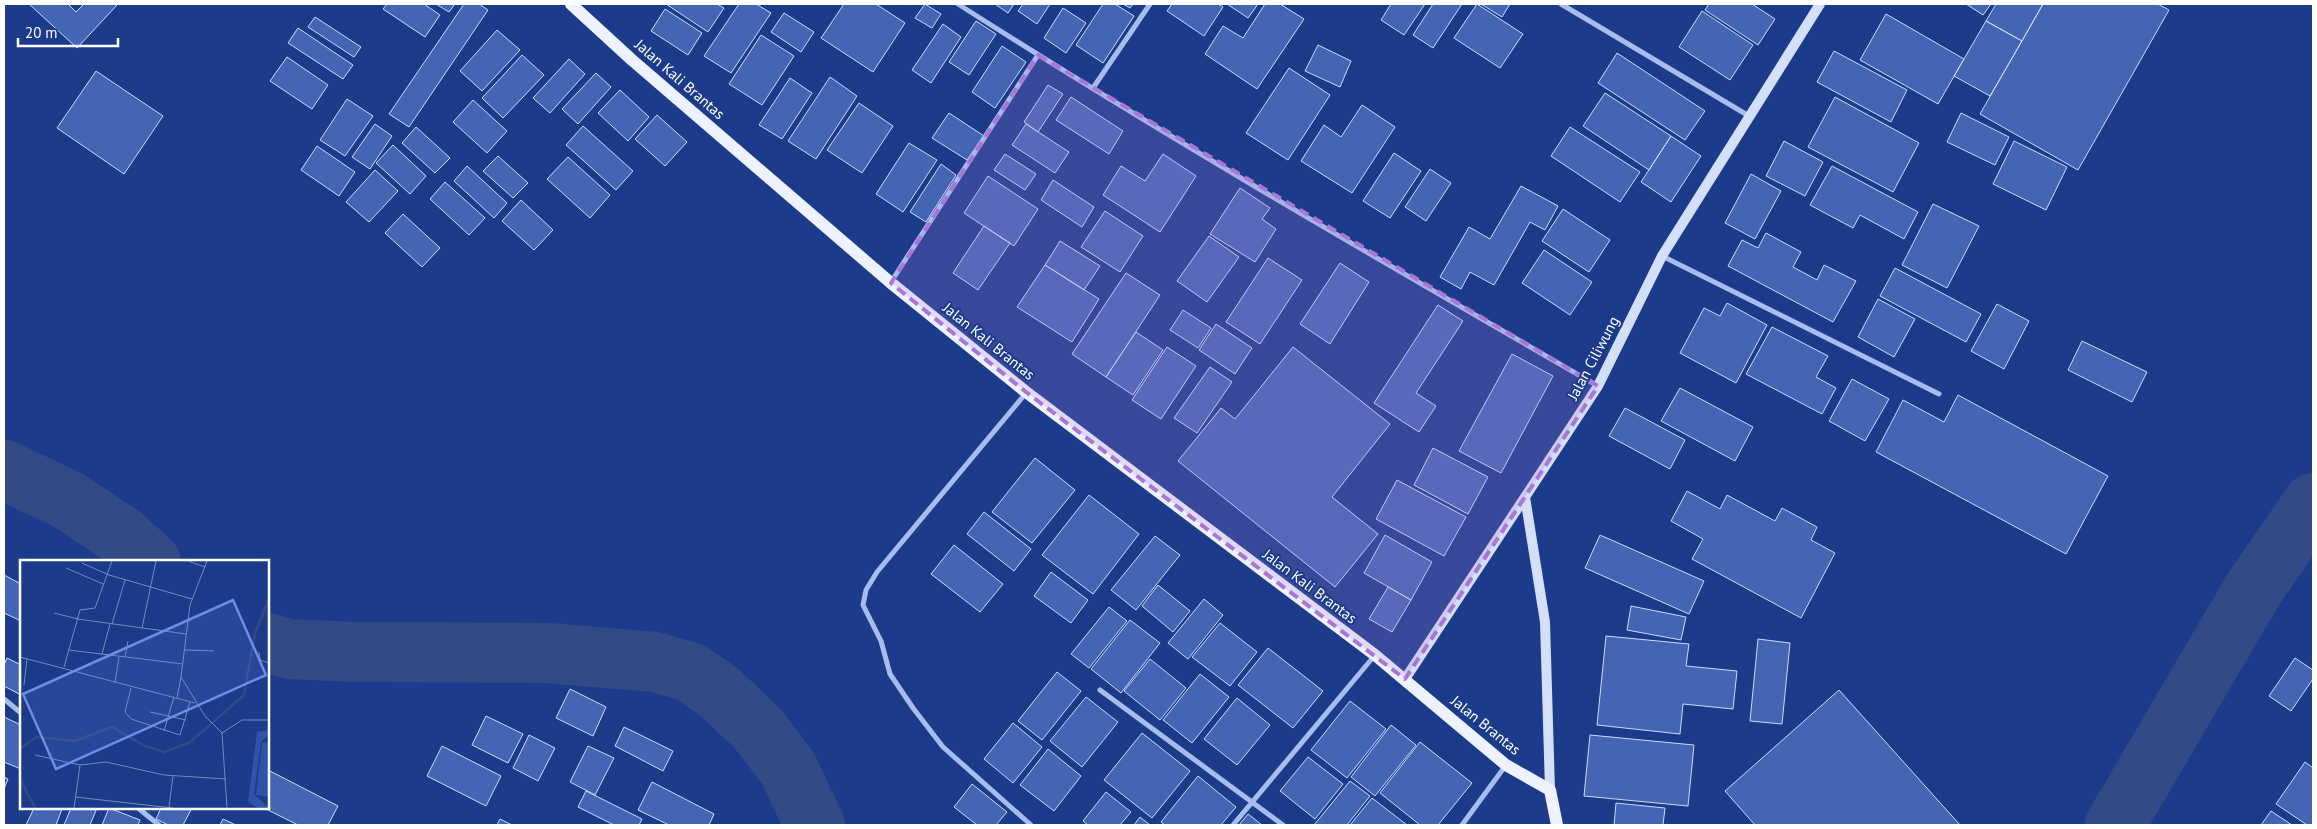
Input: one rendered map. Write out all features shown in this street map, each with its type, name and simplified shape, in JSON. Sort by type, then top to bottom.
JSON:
[{"type":"main road","name":"Jalan Kali Brantas","points":[[571,4],[632,60],[891,283],[1026,392],[1375,655],[1405,680]]},
{"type":"main road","name":"Jalan Ciliwung","points":[[1405,680],[1598,386],[1662,256],[1820,4]]},
{"type":"main road","points":[[1525,497],[1545,622],[1550,790],[1557,825]]},
{"type":"main road","name":"Jalan Brantas","points":[[1405,680],[1506,764],[1550,790]]},
{"type":"street","points":[[958,4],[1092,88],[1373,257],[1598,386]]},
{"type":"street","points":[[1092,88],[1150,4]]},
{"type":"street","points":[[1561,4],[1749,116]]},
{"type":"street","points":[[891,283],[1038,55]]},
{"type":"street","points":[[1662,256],[1940,394]]},
{"type":"street","points":[[1026,392],[877,572],[866,590],[863,605],[881,641],[890,674],[913,708],[943,747],[1031,825]]},
{"type":"street","points":[[1232,825],[1375,655]]},
{"type":"street","points":[[1100,690],[1283,825]]},
{"type":"street","points":[[4,699],[20,712]]},
{"type":"street","points":[[1462,825],[1506,764]]},
{"type":"street","points":[[139,809],[159,825]]},
{"type":"highlighted area","points":[[1038,55],[1598,386],[1405,679],[1026,392],[891,283]]},
{"type":"building","points":[[29,4],[68,4],[76,12],[84,4],[118,4],[77,48]]},
{"type":"building","points":[[387,4],[424,4],[440,15],[425,37],[383,9]]},
{"type":"building","points":[[436,4],[455,4],[449,12]]},
{"type":"building","points":[[464,4],[479,4],[488,10],[409,127],[389,114]]},
{"type":"building","points":[[666,4],[717,4],[724,8],[708,32]]},
{"type":"building","points":[[739,4],[756,4],[771,13],[731,73],[704,56]]},
{"type":"building","points":[[844,4],[876,4],[905,23],[873,72],[821,38]]},
{"type":"building","points":[[925,4],[941,14],[932,28],[915,18]]},
{"type":"building","points":[[995,4],[1014,4],[1008,13]]},
{"type":"building","points":[[1023,4],[1050,4],[1037,24],[1018,11]]},
{"type":"building","points":[[1103,4],[1115,4],[1134,16],[1103,63],[1076,45]]},
{"type":"building","points":[[1123,4],[1133,4],[1130,8]]},
{"type":"building","points":[[1172,4],[1218,4],[1223,7],[1204,36],[1167,11]]},
{"type":"building","points":[[1227,4],[1258,4],[1248,18]]},
{"type":"building","points":[[1265,4],[1280,4],[1304,19],[1257,89],[1205,54],[1223,26],[1243,38]]},
{"type":"building","points":[[1391,4],[1425,4],[1404,35],[1381,20]]},
{"type":"building","points":[[1433,4],[1462,4],[1433,48],[1413,35]]},
{"type":"building","points":[[1477,4],[1523,34],[1500,68],[1454,38]]},
{"type":"building","points":[[1481,4],[1510,4],[1502,17]]},
{"type":"building","points":[[1709,4],[1752,4],[1775,19],[1758,45],[1705,10]]},
{"type":"building","points":[[1966,4],[1991,4],[1983,15]]},
{"type":"building","points":[[1996,4],[2043,4],[2022,41],[1986,21]]},
{"type":"building","points":[[2043,4],[2158,4],[2169,10],[2078,170],[1980,114]]},
{"type":"building","points":[[1063,8],[1086,23],[1066,53],[1044,38]]},
{"type":"building","points":[[665,9],[702,33],[688,55],[651,31]]},
{"type":"building","points":[[1702,11],[1753,45],[1730,80],[1679,47]]},
{"type":"building","points":[[784,13],[814,32],[801,52],[771,32]]},
{"type":"building","points":[[1886,14],[1964,59],[1938,104],[1860,60]]},
{"type":"building","points":[[315,17],[361,47],[354,57],[308,27]]},
{"type":"building","points":[[976,21],[996,34],[969,75],[949,62]]},
{"type":"building","points":[[1986,21],[2022,41],[1990,96],[1954,76]]},
{"type":"building","points":[[943,24],[961,37],[931,83],[912,70]]},
{"type":"building","points":[[298,28],[353,65],[343,79],[288,43]]},
{"type":"building","points":[[497,30],[520,50],[482,91],[460,71]]},
{"type":"building","points":[[761,35],[794,56],[762,105],[729,84]]},
{"type":"building","points":[[1318,45],[1351,61],[1340,87],[1305,71]]},
{"type":"building","points":[[1002,46],[1026,62],[995,108],[972,92]]},
{"type":"building","points":[[1834,51],[1907,90],[1891,122],[1817,82]]},
{"type":"building","points":[[1617,53],[1705,111],[1685,140],[1598,83]]},
{"type":"building","points":[[522,55],[544,75],[503,118],[482,98]]},
{"type":"building","points":[[287,57],[328,85],[312,109],[270,81]]},
{"type":"building","points":[[569,59],[585,74],[550,113],[533,98]]},
{"type":"building","points":[[1289,68],[1330,95],[1288,160],[1246,133]]},
{"type":"building","points":[[96,71],[163,116],[124,174],[57,128]]},
{"type":"building","points":[[596,73],[611,87],[578,124],[562,109]]},
{"type":"building","points":[[830,77],[857,96],[816,159],[788,141]]},
{"type":"building","points":[[790,78],[812,93],[782,139],[759,125]]},
{"type":"building","points":[[1048,85],[1063,94],[1038,132],[1024,122]]},
{"type":"building","points":[[620,90],[649,117],[628,141],[598,113]]},
{"type":"building","points":[[1605,93],[1671,136],[1649,170],[1583,126]]},
{"type":"building","points":[[1071,97],[1123,131],[1109,154],[1056,120]]},
{"type":"building","points":[[1835,97],[1919,143],[1893,192],[1808,147]]},
{"type":"building","points":[[347,99],[373,116],[345,156],[320,140]]},
{"type":"building","points":[[473,100],[507,131],[487,153],[453,122]]},
{"type":"building","points":[[859,103],[893,126],[862,173],[827,150]]},
{"type":"building","points":[[1362,105],[1395,127],[1352,193],[1301,161],[1324,125],[1341,137]]},
{"type":"building","points":[[949,113],[984,136],[967,160],[932,138]]},
{"type":"building","points":[[1961,113],[2009,137],[1995,165],[1947,142]]},
{"type":"building","points":[[657,115],[687,142],[665,166],[635,139]]},
{"type":"building","points":[[375,124],[392,136],[370,169],[352,157]]},
{"type":"building","points":[[1026,124],[1069,152],[1055,173],[1012,145]]},
{"type":"building","points":[[583,126],[633,171],[616,190],[566,145]]},
{"type":"building","points":[[416,127],[450,158],[435,173],[402,143]]},
{"type":"building","points":[[1570,127],[1640,172],[1620,202],[1551,156]]},
{"type":"building","points":[[1671,136],[1701,156],[1671,202],[1641,182]]},
{"type":"building","points":[[1784,141],[1823,162],[1805,196],[1766,176]]},
{"type":"building","points":[[2014,141],[2067,167],[2046,210],[1993,184]]},
{"type":"building","points":[[909,143],[937,160],[903,212],[876,194]]},
{"type":"building","points":[[393,145],[426,176],[410,194],[376,163]]},
{"type":"building","points":[[317,146],[355,172],[339,196],[301,170]]},
{"type":"building","points":[[1394,153],[1421,171],[1390,218],[1363,201]]},
{"type":"building","points":[[1005,154],[1036,174],[1025,190],[994,170]]},
{"type":"building","points":[[1163,154],[1196,176],[1160,232],[1103,195],[1121,166],[1145,181]]},
{"type":"building","points":[[498,156],[528,183],[513,198],[483,171]]},
{"type":"building","points":[[568,157],[610,195],[590,218],[547,179]]},
{"type":"building","points":[[941,164],[956,175],[926,222],[910,212]]},
{"type":"building","points":[[467,166],[507,203],[494,218],[454,181]]},
{"type":"building","points":[[1832,166],[1918,212],[1904,239],[1860,215],[1853,228],[1810,205]]},
{"type":"building","points":[[1430,169],[1451,183],[1426,221],[1405,207]]},
{"type":"building","points":[[375,170],[398,191],[369,222],[346,202]]},
{"type":"building","points":[[1751,174],[1781,191],[1755,239],[1725,223]]},
{"type":"building","points":[[988,176],[1038,209],[1014,246],[964,213]]},
{"type":"building","points":[[1053,180],[1094,207],[1082,227],[1041,200]]},
{"type":"building","points":[[445,182],[485,218],[469,235],[430,199]]},
{"type":"building","points":[[1521,186],[1558,206],[1545,230],[1530,222],[1494,285],[1470,272],[1461,289],[1440,277],[1469,227],[1490,239]]},
{"type":"building","points":[[1240,188],[1270,208],[1262,219],[1276,229],[1255,262],[1210,234]]},
{"type":"building","points":[[521,200],[553,230],[534,250],[502,221]]},
{"type":"building","points":[[1933,204],[1979,226],[1947,288],[1902,265]]},
{"type":"building","points":[[1563,209],[1610,240],[1589,272],[1542,241]]},
{"type":"building","points":[[1105,211],[1143,236],[1120,272],[1081,247]]},
{"type":"building","points":[[403,214],[440,248],[422,267],[385,233]]},
{"type":"building","points":[[984,226],[1010,243],[978,290],[953,273]]},
{"type":"building","points":[[1766,233],[1801,252],[1793,267],[1817,280],[1824,265],[1856,281],[1833,322],[1728,266],[1742,240],[1758,248]]},
{"type":"building","points":[[1209,236],[1239,257],[1207,302],[1177,281]]},
{"type":"building","points":[[1060,241],[1100,266],[1084,290],[1045,265]]},
{"type":"building","points":[[1544,250],[1592,282],[1570,315],[1522,283]]},
{"type":"building","points":[[1268,258],[1302,280],[1260,344],[1226,322]]},
{"type":"building","points":[[1340,263],[1369,282],[1330,344],[1300,324]]},
{"type":"building","points":[[1045,265],[1099,299],[1072,342],[1017,307]]},
{"type":"building","points":[[1895,268],[1981,314],[1966,342],[1880,296]]},
{"type":"building","points":[[1126,273],[1160,295],[1106,377],[1072,354]]},
{"type":"building","points":[[1878,299],[1915,319],[1894,357],[1858,337]]},
{"type":"building","points":[[1727,303],[1767,325],[1736,383],[1680,353],[1704,308],[1720,316]]},
{"type":"building","points":[[1997,304],[2029,321],[2004,369],[1971,351]]},
{"type":"building","points":[[1438,305],[1463,321],[1416,393],[1436,406],[1419,432],[1374,403]]},
{"type":"building","points":[[1183,310],[1211,328],[1198,348],[1170,330]]},
{"type":"building","points":[[1216,324],[1252,348],[1235,374],[1199,350]]},
{"type":"building","points":[[1772,327],[1828,356],[1816,377],[1836,388],[1822,414],[1746,374]]},
{"type":"building","points":[[1136,332],[1163,350],[1133,395],[1106,377]]},
{"type":"building","points":[[2082,341],[2147,372],[2132,402],[2068,370]]},
{"type":"building","points":[[1167,347],[1196,366],[1161,419],[1132,400]]},
{"type":"building","points":[[1293,347],[1390,424],[1332,497],[1378,534],[1335,587],[1178,461],[1221,408],[1235,419]]},
{"type":"building","points":[[1512,354],[1553,376],[1501,473],[1459,451]]},
{"type":"building","points":[[1210,367],[1232,382],[1197,433],[1174,418]]},
{"type":"building","points":[[1852,379],[1889,399],[1865,441],[1829,421]]},
{"type":"building","points":[[1680,388],[1753,427],[1735,461],[1661,421]]},
{"type":"building","points":[[1958,395],[2108,476],[2066,554],[1876,452],[1903,400],[1944,422]]},
{"type":"building","points":[[1625,408],[1685,440],[1670,469],[1609,436]]},
{"type":"building","points":[[1433,448],[1488,477],[1468,514],[1414,485]]},
{"type":"building","points":[[1035,458],[1075,490],[1032,543],[992,512]]},
{"type":"building","points":[[1397,480],[1466,517],[1444,556],[1376,519]]},
{"type":"building","points":[[1687,491],[1720,509],[1727,495],[1775,521],[1782,508],[1817,527],[1811,540],[1835,553],[1801,618],[1692,559],[1703,539],[1671,521]]},
{"type":"building","points":[[1089,495],[1139,534],[1093,594],[1042,555]]},
{"type":"building","points":[[984,512],[1031,549],[1014,571],[967,534]]},
{"type":"building","points":[[1385,535],[1432,562],[1411,600],[1364,573]]},
{"type":"building","points":[[1600,535],[1704,581],[1689,614],[1585,568]]},
{"type":"building","points":[[1155,536],[1180,555],[1136,610],[1111,590]]},
{"type":"building","points":[[954,545],[1003,584],[980,612],[931,574]]},
{"type":"building","points":[[1051,572],[1088,600],[1071,623],[1034,596]]},
{"type":"building","points":[[4,575],[20,583],[20,618],[19,620],[4,613]]},
{"type":"building","points":[[1158,585],[1190,611],[1173,632],[1142,606]]},
{"type":"building","points":[[1388,587],[1411,600],[1392,632],[1369,619]]},
{"type":"building","points":[[1204,599],[1223,615],[1188,659],[1168,643]]},
{"type":"building","points":[[1631,606],[1686,617],[1681,640],[1627,630]]},
{"type":"building","points":[[1109,607],[1127,621],[1089,668],[1071,654]]},
{"type":"building","points":[[1130,620],[1160,643],[1121,693],[1091,669]]},
{"type":"building","points":[[1220,623],[1257,652],[1230,686],[1192,657]]},
{"type":"building","points":[[1606,636],[1689,644],[1686,666],[1737,671],[1733,709],[1683,704],[1680,734],[1597,725]]},
{"type":"building","points":[[1758,639],[1790,643],[1782,724],[1750,721]]},
{"type":"building","points":[[1268,648],[1323,691],[1293,728],[1238,685]]},
{"type":"building","points":[[7,658],[20,664],[20,694],[4,686],[4,665]]},
{"type":"building","points":[[2295,658],[2313,670],[2313,679],[2291,711],[2269,696]]},
{"type":"building","points":[[1150,659],[1186,688],[1160,720],[1124,691]]},
{"type":"building","points":[[1057,672],[1081,691],[1042,740],[1018,721]]},
{"type":"building","points":[[1200,674],[1229,697],[1192,743],[1163,720]]},
{"type":"building","points":[[570,689],[606,707],[593,736],[556,718]]},
{"type":"building","points":[[1839,690],[1960,825],[1755,825],[1725,791]]},
{"type":"building","points":[[1086,697],[1118,722],[1082,767],[1050,741]]},
{"type":"building","points":[[1237,698],[1270,725],[1237,765],[1204,739]]},
{"type":"building","points":[[1350,701],[1386,729],[1347,778],[1311,750]]},
{"type":"building","points":[[486,716],[523,734],[508,763],[472,745]]},
{"type":"building","points":[[4,717],[20,725],[20,769],[4,762]]},
{"type":"building","points":[[1013,723],[1042,747],[1013,783],[984,759]]},
{"type":"building","points":[[1391,725],[1416,745],[1375,796],[1351,777]]},
{"type":"building","points":[[624,727],[673,751],[663,771],[615,746]]},
{"type":"building","points":[[1142,733],[1190,771],[1152,818],[1104,780]]},
{"type":"building","points":[[529,735],[555,748],[538,781],[513,768]]},
{"type":"building","points":[[1590,735],[1694,745],[1688,806],[1584,796]]},
{"type":"building","points":[[1420,742],[1472,783],[1438,825],[1420,825],[1380,793]]},
{"type":"building","points":[[442,746],[501,776],[486,806],[427,776]]},
{"type":"building","points":[[588,746],[614,758],[595,795],[570,782]]},
{"type":"building","points":[[1048,749],[1081,776],[1054,811],[1020,785]]},
{"type":"building","points":[[1308,757],[1343,784],[1315,819],[1280,791]]},
{"type":"building","points":[[2305,762],[2313,768],[2313,825],[2307,825],[2276,804]]},
{"type":"building","points":[[269,771],[338,806],[328,825],[298,825],[266,809],[269,809]]},
{"type":"building","points":[[1198,776],[1236,807],[1221,825],[1165,825],[1161,822]]},
{"type":"building","points":[[4,777],[8,779],[4,789]]},
{"type":"building","points":[[1350,781],[1370,796],[1347,825],[1314,825]]},
{"type":"building","points":[[652,782],[714,814],[709,825],[669,825],[638,810]]},
{"type":"building","points":[[972,784],[1007,812],[996,825],[977,825],[954,807]]},
{"type":"building","points":[[586,791],[642,819],[639,825],[614,825],[578,807]]},
{"type":"building","points":[[1106,792],[1131,812],[1120,825],[1088,825],[1083,821]]},
{"type":"building","points":[[1372,798],[1407,825],[1350,825]]},
{"type":"building","points":[[1616,803],[1665,808],[1663,825],[1614,825]]},
{"type":"building","points":[[34,809],[62,809],[56,825],[26,825]]},
{"type":"building","points":[[71,809],[97,809],[90,825],[64,825]]},
{"type":"building","points":[[109,809],[140,820],[138,825],[102,825]]},
{"type":"building","points":[[161,809],[191,809],[183,825],[168,825],[156,819]]},
{"type":"building","points":[[2271,811],[2292,825],[2261,825]]},
{"type":"building","points":[[1248,814],[1262,825],[1239,825]]},
{"type":"building","points":[[1140,817],[1150,825],[1134,825]]},
{"type":"building","points":[[223,819],[236,825],[220,825]]},
{"type":"building","points":[[500,819],[512,825],[497,825]]},
{"type":"waterway","points":[[4,470],[68,500],[122,536],[149,560]]},
{"type":"waterway","points":[[2115,825],[2253,590],[2313,503]]},
{"type":"waterway","points":[[269,643],[289,649],[354,652],[547,653],[655,662],[690,672],[719,692],[758,729],[787,767],[815,825]]}]
